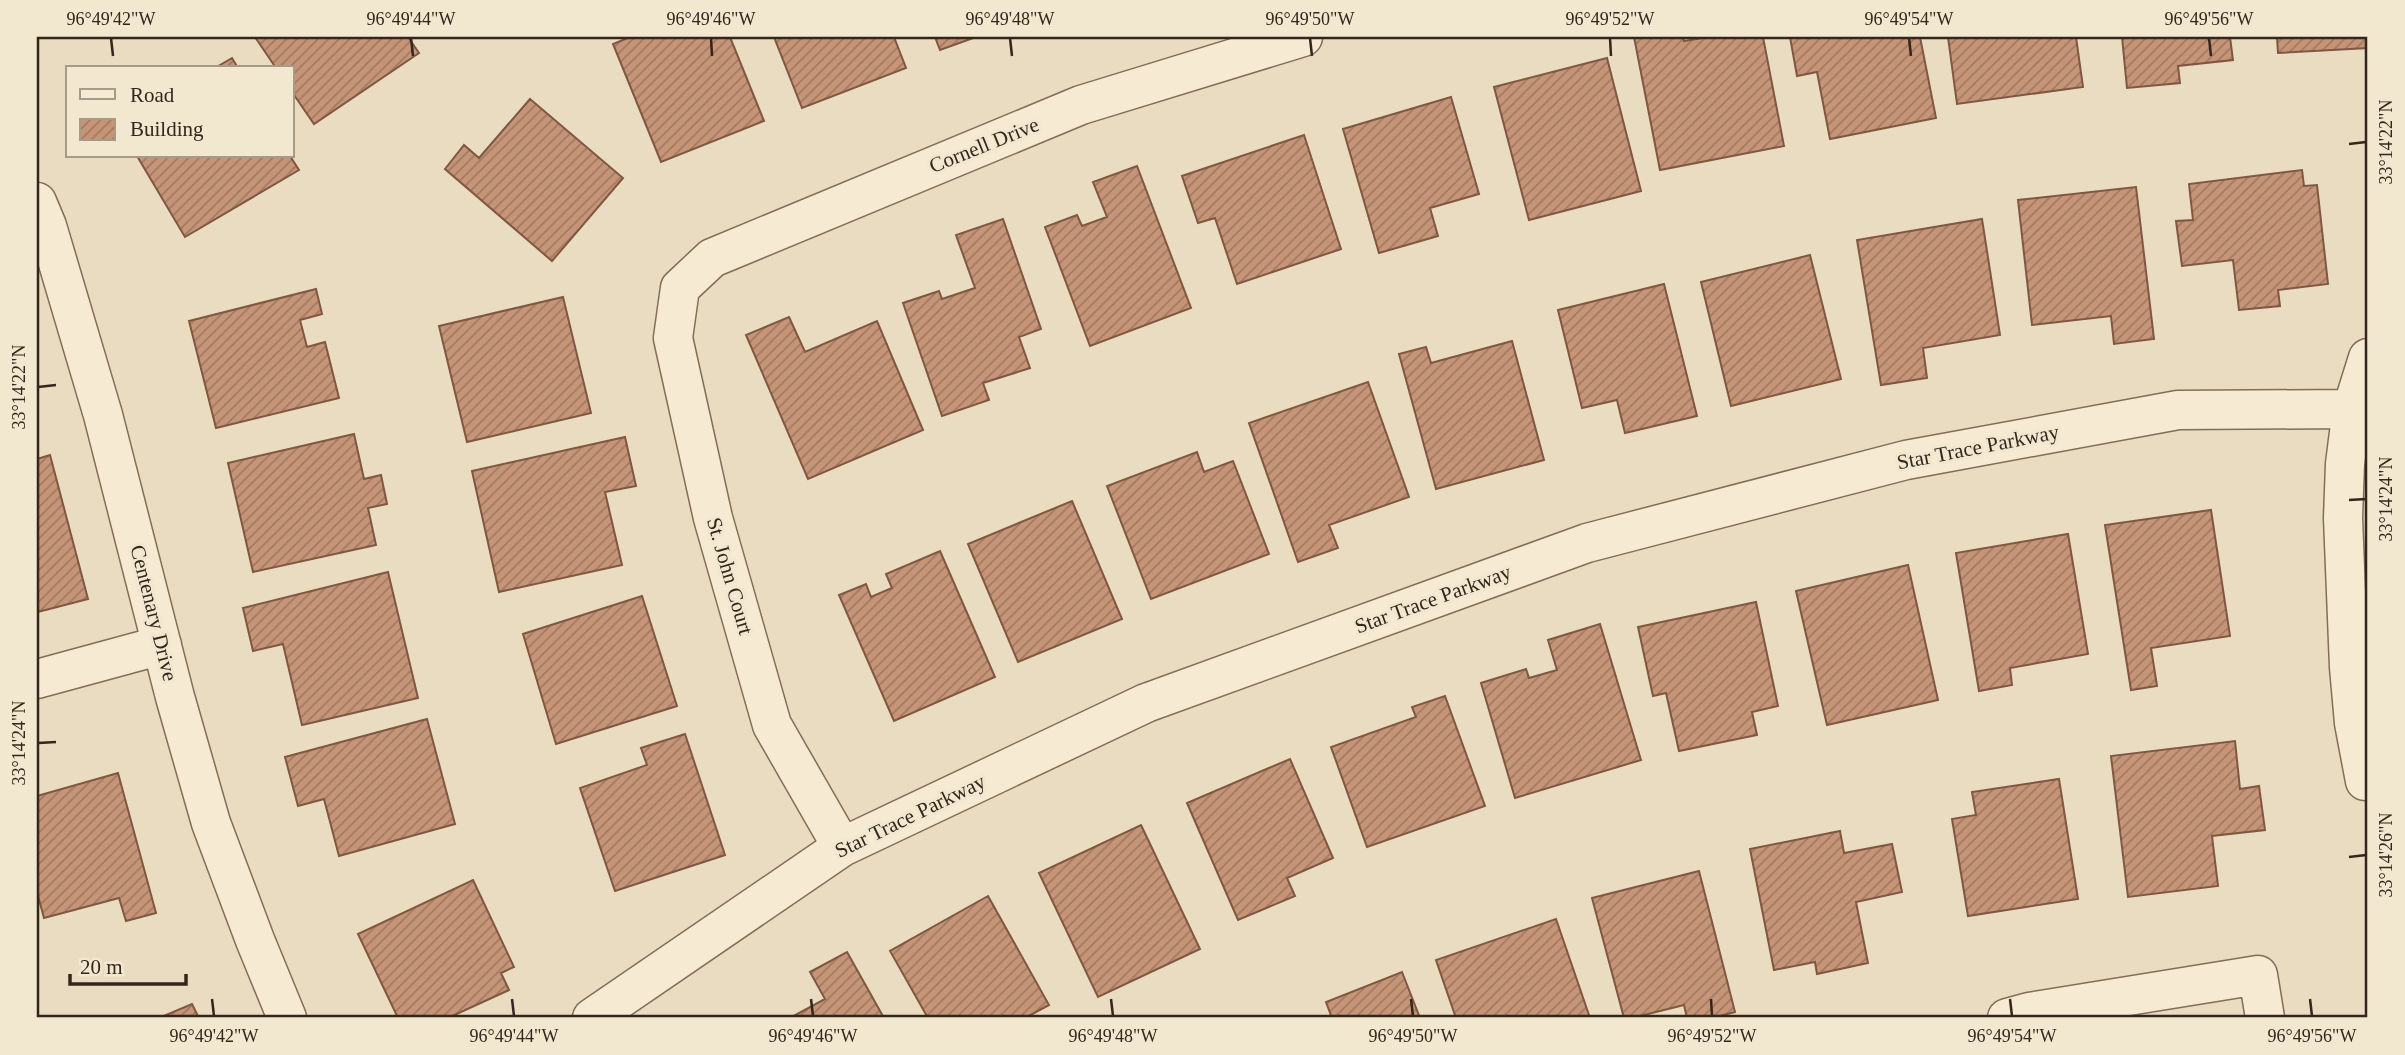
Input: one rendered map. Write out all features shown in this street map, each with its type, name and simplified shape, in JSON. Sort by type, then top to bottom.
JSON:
[{"type":"street","name":"Cornell Drive","points":[[680,288],[712,258],[1082,105],[1303,37]]},
{"type":"street","name":"Centenary Drive","points":[[37,202],[47,226],[103,415],[211,823],[287,1018]]},
{"type":"street","name":"St. John Court","points":[[680,288],[673,338],[713,518],[772,725],[842,847]]},
{"type":"street","points":[[2367,780],[2354,723],[2345,588],[2345,464],[2352,409],[2368,358]]},
{"type":"street","name":"Star Trace Parkway","points":[[592,1018],[842,847],[1146,703],[1587,543],[1906,460],[2178,410],[2352,409]]},
{"type":"street","points":[[37,679],[162,645]]},
{"type":"street","points":[[2007,1018],[2029,1012],[2258,975],[2265,1018]]},
{"type":"building","points":[[255,37],[408,37],[419,53],[314,124],[294,95],[294,66],[275,66]]},
{"type":"building","points":[[630,37],[730,37],[764,121],[661,162],[613,44]]},
{"type":"building","points":[[774,37],[894,37],[906,68],[802,108]]},
{"type":"building","points":[[935,37],[976,37],[940,50]]},
{"type":"building","points":[[1634,37],[1683,37],[1684,41],[1708,37],[1763,37],[1784,146],[1660,170]]},
{"type":"building","points":[[1790,37],[1920,37],[1936,118],[1830,139],[1817,72],[1797,76]]},
{"type":"building","points":[[1948,37],[2076,37],[2083,87],[1957,104]]},
{"type":"building","points":[[2122,37],[2230,37],[2233,60],[2178,66],[2180,83],[2127,88]]},
{"type":"building","points":[[2277,37],[2368,37],[2368,48],[2278,53]]},
{"type":"building","points":[[232,58],[237,66],[218,66]]},
{"type":"building","points":[[1607,58],[1641,191],[1529,220],[1494,87]]},
{"type":"building","points":[[1451,97],[1479,194],[1430,208],[1438,236],[1379,253],[1343,129]]},
{"type":"building","points":[[530,99],[623,178],[552,261],[445,169],[464,145],[479,158]]},
{"type":"building","points":[[1304,135],[1341,249],[1237,284],[1215,218],[1198,223],[1182,176]]},
{"type":"building","points":[[138,158],[291,158],[299,170],[185,237]]},
{"type":"building","points":[[1137,166],[1191,308],[1090,346],[1045,227],[1077,215],[1082,226],[1107,217],[1093,182]]},
{"type":"building","points":[[2302,170],[2304,186],[2317,185],[2328,284],[2278,290],[2280,306],[2239,310],[2233,260],[2182,266],[2176,221],[2193,220],[2189,184]]},
{"type":"building","points":[[2136,187],[2154,339],[2114,344],[2111,316],[2032,325],[2018,200]]},
{"type":"building","points":[[1003,219],[1041,329],[1019,337],[1030,368],[983,383],[989,400],[942,416],[903,303],[939,291],[942,299],[975,288],[956,235]]},
{"type":"building","points":[[1982,219],[2000,335],[1923,348],[1927,378],[1881,385],[1857,240]]},
{"type":"building","points":[[1810,255],[1841,379],[1731,406],[1701,282]]},
{"type":"building","points":[[1664,284],[1697,416],[1625,433],[1617,400],[1582,408],[1558,310]]},
{"type":"building","points":[[316,289],[322,314],[300,320],[307,347],[325,342],[339,398],[216,428],[189,321]]},
{"type":"building","points":[[563,297],[591,413],[467,442],[439,326]]},
{"type":"building","points":[[789,317],[805,352],[877,321],[923,430],[808,479],[746,335]]},
{"type":"building","points":[[1512,341],[1544,460],[1436,489],[1399,354],[1426,347],[1431,363]]},
{"type":"building","points":[[1368,382],[1409,497],[1329,525],[1338,548],[1298,562],[1249,423]]},
{"type":"building","points":[[354,434],[364,479],[381,475],[387,504],[368,508],[376,545],[253,572],[228,463]]},
{"type":"building","points":[[625,437],[636,486],[605,492],[622,565],[499,592],[472,471]]},
{"type":"building","points":[[1197,452],[1204,472],[1233,461],[1269,554],[1151,599],[1107,486]]},
{"type":"building","points":[[50,455],[88,599],[38,612],[37,459]]},
{"type":"building","points":[[1072,501],[1122,619],[1018,662],[968,544]]},
{"type":"building","points":[[2211,510],[2230,636],[2151,648],[2157,686],[2131,690],[2105,525]]},
{"type":"building","points":[[2068,534],[2088,654],[2010,668],[2012,685],[1979,691],[1956,553]]},
{"type":"building","points":[[940,551],[995,677],[894,721],[839,595],[866,584],[871,597],[892,588],[886,574]]},
{"type":"building","points":[[1908,565],[1938,700],[1827,725],[1796,591]]},
{"type":"building","points":[[388,572],[418,698],[302,725],[283,644],[253,651],[243,608]]},
{"type":"building","points":[[642,596],[677,706],[556,744],[523,634]]},
{"type":"building","points":[[1756,602],[1778,706],[1752,712],[1757,735],[1679,751],[1666,693],[1653,696],[1638,627]]},
{"type":"building","points":[[1600,624],[1641,760],[1515,798],[1481,683],[1526,669],[1529,678],[1557,670],[1548,640]]},
{"type":"building","points":[[1445,696],[1485,806],[1367,847],[1331,747],[1416,717],[1412,707]]},
{"type":"building","points":[[427,719],[455,824],[339,856],[324,799],[298,806],[285,757]]},
{"type":"building","points":[[685,734],[725,855],[615,891],[580,788],[647,765],[641,748]]},
{"type":"building","points":[[2235,741],[2240,789],[2259,786],[2265,830],[2212,836],[2218,886],[2128,897],[2111,756]]},
{"type":"building","points":[[1290,759],[1333,858],[1287,878],[1295,896],[1238,920],[1187,803]]},
{"type":"building","points":[[118,773],[156,913],[126,921],[119,898],[44,918],[37,892],[37,796]]},
{"type":"building","points":[[2059,779],[2078,899],[1968,916],[1952,819],[1976,815],[1972,792]]},
{"type":"building","points":[[1141,825],[1200,949],[1098,997],[1039,873]]},
{"type":"building","points":[[1840,831],[1844,853],[1892,844],[1902,892],[1856,902],[1868,963],[1817,974],[1815,962],[1774,970],[1750,849]]},
{"type":"building","points":[[1699,871],[1735,1012],[1712,1018],[1687,1018],[1684,1005],[1624,1018],[1592,898]]},
{"type":"building","points":[[473,880],[514,967],[501,973],[509,990],[448,1018],[398,1018],[358,934]]},
{"type":"building","points":[[988,896],[1049,1005],[1025,1018],[928,1018],[890,951]]},
{"type":"building","points":[[1556,919],[1590,1018],[1456,1018],[1436,960]]},
{"type":"building","points":[[847,952],[884,1018],[790,1018],[825,999],[810,972]]},
{"type":"building","points":[[1402,972],[1420,1018],[1332,1018],[1326,1002]]},
{"type":"building","points":[[192,1004],[199,1018],[159,1018]]}]
